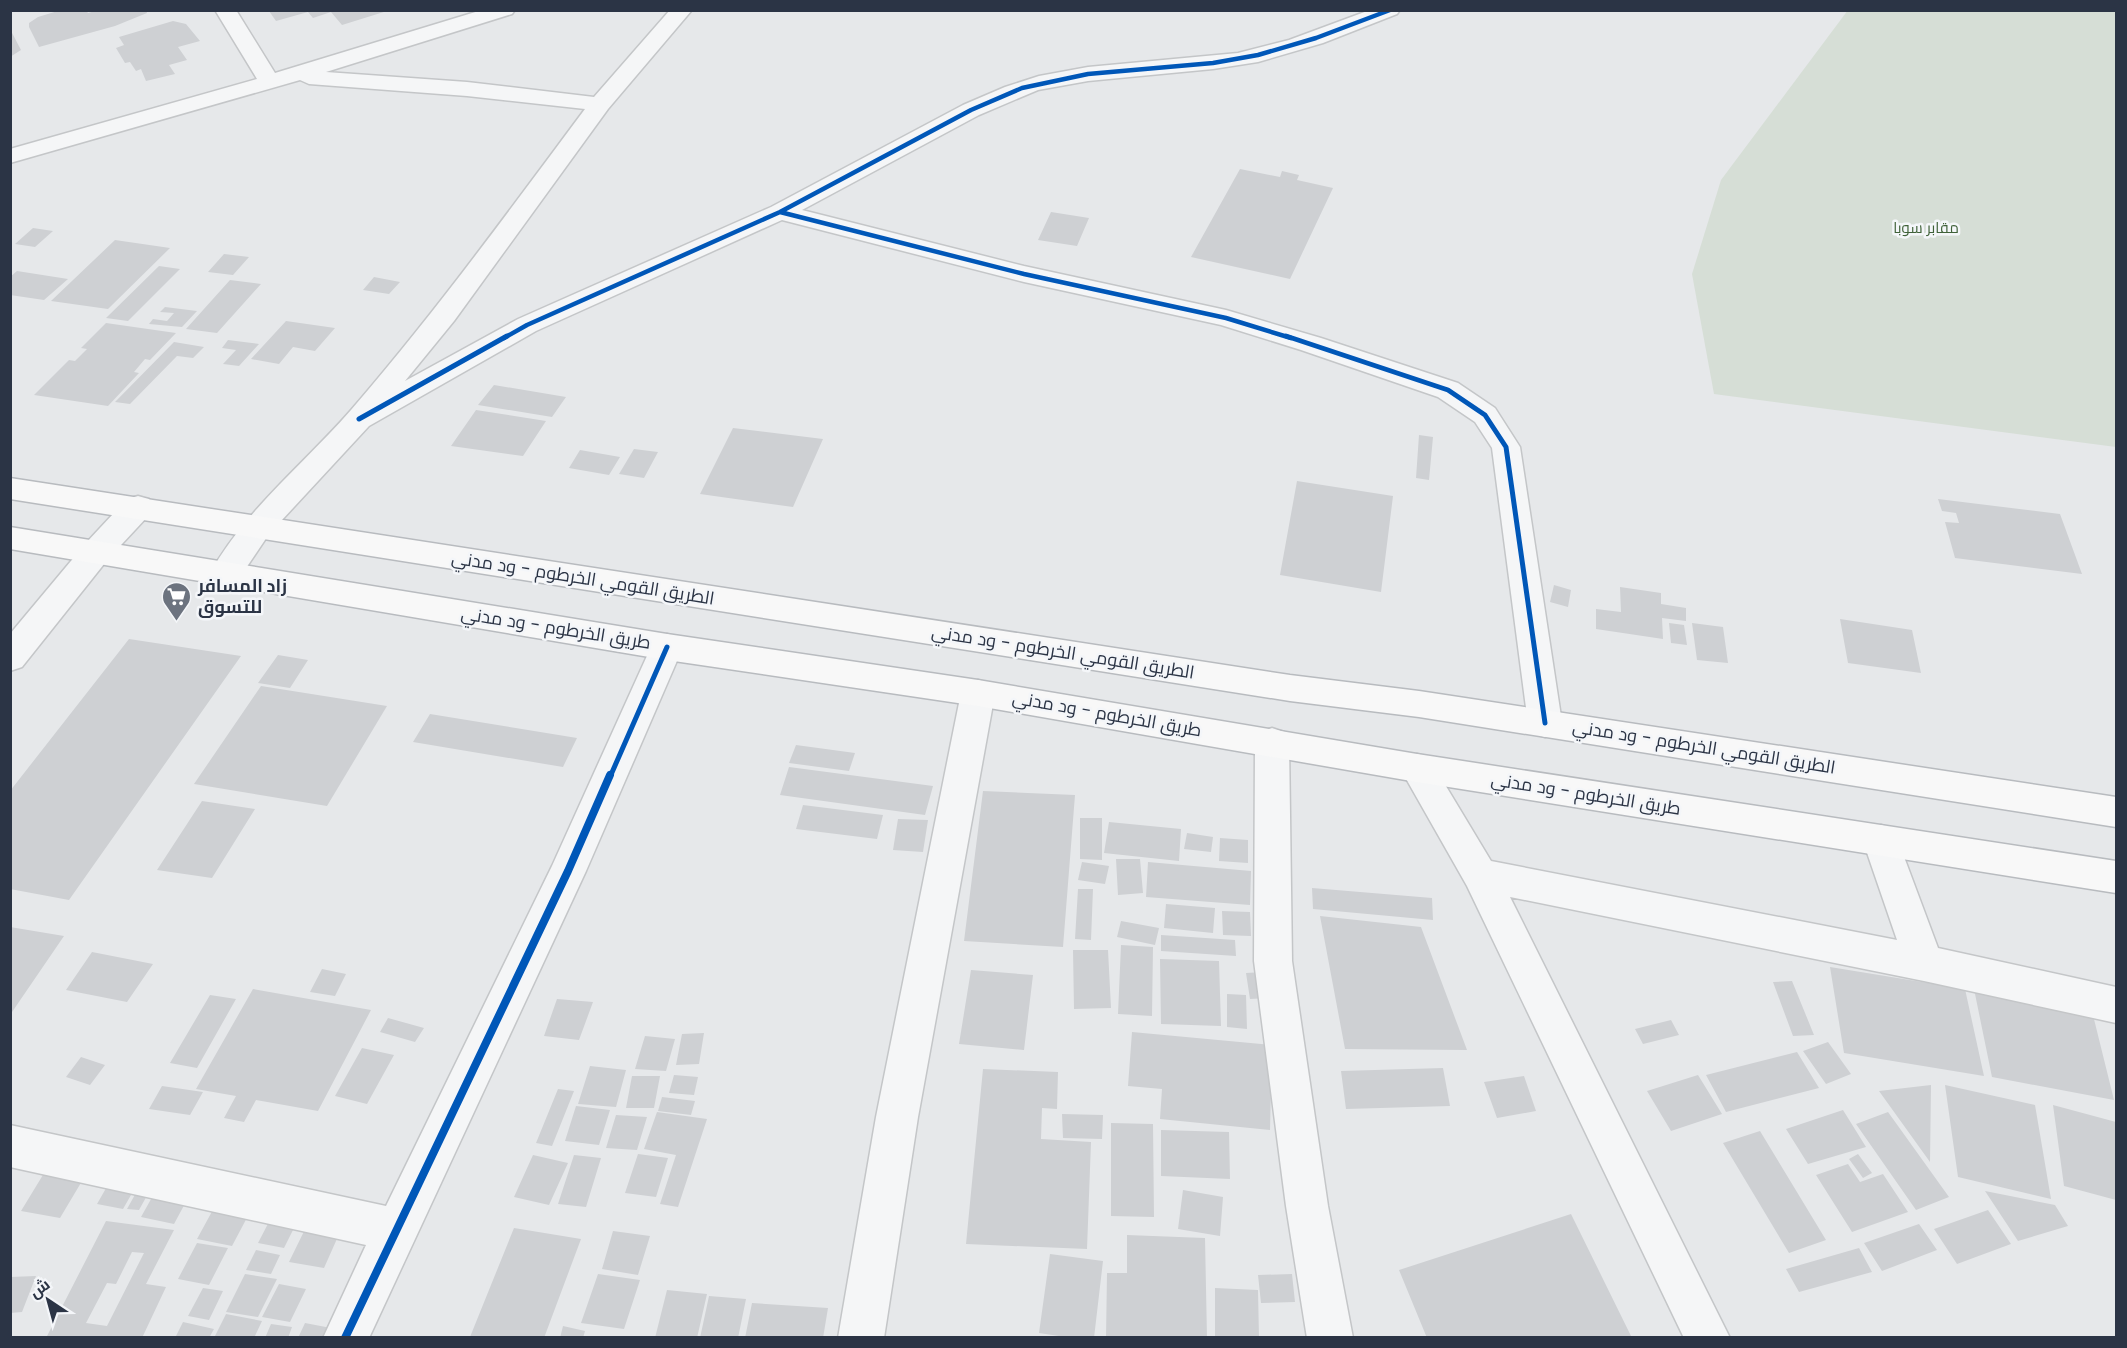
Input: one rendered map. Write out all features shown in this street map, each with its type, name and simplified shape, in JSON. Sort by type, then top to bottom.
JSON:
[{"type":"highway","name":"الطريق القومي الخرطوم - ود مدني","points":[[10,488],[1290,688],[1545,723],[2116,812]]},
{"type":"highway","points":[[10,538],[98,551]]},
{"type":"highway","name":"طريق الخرطوم - ود مدني","points":[[98,551],[225,575],[667,647],[978,693],[1417,768],[2116,877]]},
{"type":"street","points":[[225,10],[280,79],[467,89],[600,104]]},
{"type":"street","points":[[10,156],[280,79],[505,10]]},
{"type":"street","points":[[225,575],[258,526],[359,419],[445,315],[600,104],[682,10]]},
{"type":"street","points":[[359,419],[527,325],[780,212],[972,110],[1039,83],[1087,74],[1237,59],[1310,40],[1390,10]]},
{"type":"street","points":[[780,212],[1024,274],[1226,318],[1448,390],[1485,415],[1506,447],[1545,723]]},
{"type":"street","points":[[10,658],[98,551],[138,507]]},
{"type":"street","points":[[345,1338],[568,872],[667,647]]},
{"type":"street","points":[[861,1338],[897,1118],[978,693]]},
{"type":"street","points":[[1272,742],[1273,961],[1307,1206],[1330,1338]]},
{"type":"street","points":[[1417,768],[1480,875],[1560,1043],[1708,1338]]},
{"type":"street","points":[[1881,841],[1924,963]]},
{"type":"street","points":[[1480,875],[1924,963],[2116,1005]]},
{"type":"street","points":[[10,1146],[395,1230]]},
{"type":"green space","name":"مقابر سوبا","points":[[1848,10],[2116,11],[2116,447],[1714,394],[1692,274],[1721,180]]},
{"type":"building","points":[[61,10],[86,10],[88,13],[99,10],[119,12],[146,10],[147,13],[115,26],[39,47],[29,23],[38,17]]},
{"type":"building","points":[[269,11],[387,11],[342,25],[331,12],[313,18],[308,12],[276,21]]},
{"type":"building","points":[[173,21],[186,24],[200,41],[178,47],[187,60],[169,65],[175,74],[146,81],[141,69],[136,71],[130,62],[125,63],[116,48],[124,45],[119,37]]},
{"type":"building","points":[[10,29],[21,50],[10,57]]},
{"type":"building","points":[[1240,169],[1280,177],[1282,171],[1299,175],[1297,180],[1333,188],[1290,279],[1191,257]]},
{"type":"building","points":[[1051,212],[1089,218],[1077,246],[1038,240]]},
{"type":"building","points":[[33,228],[53,231],[35,247],[15,244]]},
{"type":"building","points":[[115,240],[170,248],[108,309],[51,301]]},
{"type":"building","points":[[224,254],[249,257],[233,275],[208,272]]},
{"type":"building","points":[[159,266],[180,269],[128,321],[106,318]]},
{"type":"building","points":[[17,271],[68,279],[44,300],[10,295],[10,277]]},
{"type":"building","points":[[374,277],[400,282],[389,294],[363,290]]},
{"type":"building","points":[[230,280],[261,284],[217,333],[186,329]]},
{"type":"building","points":[[165,307],[197,311],[182,327],[149,324],[153,319],[167,321],[174,313],[160,312]]},
{"type":"building","points":[[286,321],[335,328],[315,351],[293,347],[279,364],[251,359]]},
{"type":"building","points":[[106,323],[176,333],[150,360],[145,359],[134,372],[139,373],[108,406],[34,395],[69,360],[75,361],[87,349],[81,348]]},
{"type":"building","points":[[228,340],[259,344],[239,366],[223,364],[236,350],[222,348]]},
{"type":"building","points":[[174,342],[204,347],[193,358],[177,356],[130,404],[115,402]]},
{"type":"building","points":[[494,385],[566,397],[552,417],[478,405]]},
{"type":"building","points":[[476,410],[546,421],[523,456],[451,446]]},
{"type":"building","points":[[733,428],[823,439],[793,507],[700,494]]},
{"type":"building","points":[[1419,435],[1433,437],[1429,480],[1416,478]]},
{"type":"building","points":[[634,449],[658,452],[644,478],[619,474]]},
{"type":"building","points":[[580,450],[620,457],[609,475],[569,468]]},
{"type":"building","points":[[1297,481],[1393,496],[1381,592],[1280,575]]},
{"type":"building","points":[[1938,499],[2060,514],[2082,574],[1955,558],[1945,522],[1959,523],[1956,513],[1942,511]]},
{"type":"building","points":[[1554,585],[1571,590],[1568,607],[1550,602]]},
{"type":"building","points":[[1620,587],[1661,593],[1661,604],[1686,608],[1686,621],[1662,618],[1663,639],[1596,629],[1596,609],[1621,612]]},
{"type":"building","points":[[1840,619],[1912,630],[1921,673],[1848,663]]},
{"type":"building","points":[[1669,623],[1684,625],[1687,645],[1671,643]]},
{"type":"building","points":[[1692,623],[1723,627],[1728,663],[1697,660]]},
{"type":"building","points":[[129,639],[241,656],[69,900],[10,889],[10,791]]},
{"type":"building","points":[[278,655],[308,660],[290,688],[258,683]]},
{"type":"building","points":[[261,686],[387,706],[327,806],[194,784]]},
{"type":"building","points":[[430,714],[577,738],[563,767],[413,742]]},
{"type":"building","points":[[796,745],[855,753],[849,771],[789,763]]},
{"type":"building","points":[[789,767],[933,786],[925,815],[780,795]]},
{"type":"building","points":[[983,791],[1075,795],[1063,947],[964,941]]},
{"type":"building","points":[[202,801],[255,809],[212,878],[157,870]]},
{"type":"building","points":[[803,805],[883,815],[877,839],[796,829]]},
{"type":"building","points":[[1080,818],[1102,818],[1102,860],[1080,859]]},
{"type":"building","points":[[898,819],[928,820],[923,852],[893,850]]},
{"type":"building","points":[[1109,822],[1181,829],[1179,861],[1104,853]]},
{"type":"building","points":[[1187,833],[1213,837],[1211,852],[1184,849]]},
{"type":"building","points":[[1220,838],[1248,840],[1248,863],[1219,861]]},
{"type":"building","points":[[1116,859],[1140,859],[1143,893],[1118,895]]},
{"type":"building","points":[[1082,862],[1109,866],[1105,884],[1078,880]]},
{"type":"building","points":[[1148,862],[1251,871],[1250,905],[1146,897]]},
{"type":"building","points":[[1312,888],[1432,898],[1433,920],[1313,909]]},
{"type":"building","points":[[1078,889],[1093,889],[1091,940],[1075,939]]},
{"type":"building","points":[[1166,904],[1215,908],[1213,933],[1164,928]]},
{"type":"building","points":[[1222,911],[1250,912],[1251,936],[1223,935]]},
{"type":"building","points":[[1320,916],[1421,927],[1467,1050],[1345,1049]]},
{"type":"building","points":[[1121,921],[1159,928],[1155,945],[1117,937]]},
{"type":"building","points":[[10,927],[64,936],[10,1015]]},
{"type":"building","points":[[1161,935],[1235,940],[1236,956],[1161,951]]},
{"type":"building","points":[[1121,945],[1153,947],[1152,1016],[1118,1014]]},
{"type":"building","points":[[1073,950],[1108,950],[1111,1008],[1074,1009]]},
{"type":"building","points":[[92,952],[153,964],[127,1002],[66,990]]},
{"type":"building","points":[[1160,959],[1219,961],[1221,1026],[1161,1024]]},
{"type":"building","points":[[1830,967],[1965,989],[1984,1076],[1844,1053]]},
{"type":"building","points":[[322,969],[346,974],[335,996],[310,992]]},
{"type":"building","points":[[971,970],[1033,975],[1024,1050],[959,1044]]},
{"type":"building","points":[[1263,972],[1269,998],[1250,999],[1246,973]]},
{"type":"building","points":[[1792,981],[1814,1035],[1793,1036],[1773,982]]},
{"type":"building","points":[[253,989],[371,1010],[318,1111],[256,1100],[244,1122],[224,1118],[236,1096],[196,1089]]},
{"type":"building","points":[[1974,989],[2092,1011],[2114,1100],[1992,1077]]},
{"type":"building","points":[[1227,994],[1246,995],[1247,1029],[1227,1027]]},
{"type":"building","points":[[210,995],[236,999],[197,1068],[170,1063]]},
{"type":"building","points":[[557,999],[593,1002],[579,1040],[544,1036]]},
{"type":"building","points":[[388,1018],[424,1028],[415,1042],[380,1032]]},
{"type":"building","points":[[1671,1020],[1679,1035],[1643,1044],[1635,1029]]},
{"type":"building","points":[[1132,1032],[1272,1045],[1270,1130],[1160,1119],[1162,1089],[1128,1086]]},
{"type":"building","points":[[704,1033],[699,1064],[676,1065],[682,1034]]},
{"type":"building","points":[[645,1036],[675,1039],[666,1071],[635,1069]]},
{"type":"building","points":[[1828,1042],[1851,1074],[1826,1084],[1803,1051]]},
{"type":"building","points":[[362,1048],[394,1055],[367,1104],[335,1096]]},
{"type":"building","points":[[1797,1052],[1819,1088],[1726,1112],[1706,1075]]},
{"type":"building","points":[[81,1057],[105,1065],[90,1085],[66,1077]]},
{"type":"building","points":[[590,1066],[626,1070],[616,1107],[578,1104]]},
{"type":"building","points":[[1443,1068],[1450,1106],[1346,1109],[1341,1071]]},
{"type":"building","points":[[983,1069],[1058,1072],[1057,1109],[1042,1108],[1041,1139],[1091,1142],[1087,1249],[966,1244]]},
{"type":"building","points":[[674,1075],[698,1077],[694,1095],[669,1093]]},
{"type":"building","points":[[1698,1075],[1722,1114],[1671,1131],[1647,1091]]},
{"type":"building","points":[[632,1076],[660,1076],[654,1108],[626,1108]]},
{"type":"building","points":[[1524,1076],[1536,1111],[1497,1118],[1484,1082]]},
{"type":"building","points":[[1931,1085],[1930,1162],[1879,1091]]},
{"type":"building","points":[[1945,1085],[2035,1105],[2051,1199],[1958,1177]]},
{"type":"building","points":[[162,1086],[203,1092],[190,1115],[149,1109]]},
{"type":"building","points":[[558,1089],[574,1091],[552,1146],[536,1143]]},
{"type":"building","points":[[662,1097],[695,1101],[691,1115],[658,1111]]},
{"type":"building","points":[[2053,1105],[2116,1122],[2116,1200],[2064,1186]]},
{"type":"building","points":[[576,1106],[610,1110],[599,1145],[565,1141]]},
{"type":"building","points":[[1843,1110],[1866,1147],[1808,1164],[1786,1129]]},
{"type":"building","points":[[657,1112],[707,1119],[678,1207],[660,1204],[676,1155],[644,1149]]},
{"type":"building","points":[[1888,1112],[1949,1197],[1916,1210],[1856,1124]]},
{"type":"building","points":[[1062,1114],[1103,1115],[1102,1139],[1063,1138]]},
{"type":"building","points":[[616,1115],[647,1117],[637,1150],[606,1148]]},
{"type":"building","points":[[1111,1123],[1153,1124],[1154,1217],[1111,1216]]},
{"type":"building","points":[[1161,1130],[1229,1132],[1230,1179],[1161,1176]]},
{"type":"building","points":[[1760,1131],[1826,1240],[1789,1253],[1723,1143]]},
{"type":"building","points":[[638,1154],[668,1158],[656,1197],[625,1193]]},
{"type":"building","points":[[1858,1154],[1872,1173],[1863,1178],[1849,1159]]},
{"type":"building","points":[[533,1155],[568,1163],[549,1205],[514,1197]]},
{"type":"building","points":[[574,1155],[601,1158],[586,1207],[558,1204]]},
{"type":"building","points":[[1848,1164],[1860,1182],[1883,1174],[1908,1212],[1852,1232],[1816,1175]]},
{"type":"building","points":[[49,1165],[88,1171],[60,1218],[21,1211]]},
{"type":"building","points":[[109,1183],[135,1188],[123,1209],[97,1204]]},
{"type":"building","points":[[1183,1190],[1223,1197],[1220,1236],[1178,1229]]},
{"type":"building","points":[[137,1191],[149,1192],[139,1210],[127,1209]]},
{"type":"building","points":[[1985,1191],[2055,1205],[2068,1226],[2018,1241]]},
{"type":"building","points":[[155,1192],[188,1198],[174,1224],[141,1217]]},
{"type":"building","points":[[215,1206],[250,1212],[232,1246],[197,1239]]},
{"type":"building","points":[[1988,1210],[2011,1244],[1957,1264],[1934,1229]]},
{"type":"building","points":[[1571,1214],[1632,1338],[1427,1338],[1399,1270]]},
{"type":"building","points":[[272,1216],[298,1220],[284,1248],[258,1243]]},
{"type":"building","points":[[311,1217],[344,1223],[324,1268],[289,1262]]},
{"type":"building","points":[[106,1221],[174,1230],[146,1284],[166,1287],[142,1338],[46,1338]],"holes":[[[132,1252],[144,1253],[107,1326],[86,1323],[107,1283],[116,1284]]]},
{"type":"building","points":[[1919,1224],[1937,1250],[1882,1271],[1864,1243]]},
{"type":"building","points":[[514,1228],[581,1239],[544,1338],[470,1337]]},
{"type":"building","points":[[613,1231],[650,1236],[638,1275],[602,1269]]},
{"type":"building","points":[[1127,1235],[1205,1238],[1207,1338],[1106,1338],[1107,1273],[1127,1273]]},
{"type":"building","points":[[197,1243],[228,1248],[209,1285],[178,1279]]},
{"type":"building","points":[[1859,1248],[1872,1272],[1799,1292],[1786,1269]]},
{"type":"building","points":[[256,1250],[280,1255],[271,1274],[246,1270]]},
{"type":"building","points":[[1050,1254],[1103,1261],[1094,1338],[1072,1338],[1039,1333]]},
{"type":"building","points":[[245,1274],[277,1279],[258,1317],[226,1312]]},
{"type":"building","points":[[598,1274],[640,1280],[624,1329],[581,1323]]},
{"type":"building","points":[[1292,1274],[1295,1302],[1261,1303],[1258,1275]]},
{"type":"building","points":[[36,1276],[22,1312],[10,1313],[10,1277]]},
{"type":"building","points":[[279,1284],[306,1289],[290,1322],[262,1317]]},
{"type":"building","points":[[203,1288],[223,1291],[209,1320],[188,1316]]},
{"type":"building","points":[[1215,1288],[1258,1290],[1259,1338],[1215,1338]]},
{"type":"building","points":[[667,1290],[707,1294],[697,1338],[655,1338]]},
{"type":"building","points":[[709,1296],[746,1299],[738,1338],[700,1338]]},
{"type":"building","points":[[752,1303],[828,1308],[823,1338],[745,1338]]},
{"type":"building","points":[[226,1314],[262,1321],[254,1338],[214,1338]]},
{"type":"building","points":[[183,1322],[214,1329],[209,1338],[175,1338]]},
{"type":"building","points":[[305,1323],[331,1328],[326,1338],[298,1338]]},
{"type":"building","points":[[271,1324],[292,1327],[288,1338],[265,1338]]},
{"type":"building","points":[[563,1326],[585,1331],[583,1338],[560,1338]]},
{"type":"cycle path","points":[[359,419],[527,325],[780,212],[971,110],[1013,92],[1039,83],[1088,74],[1213,63],[1258,55],[1316,38],[1390,10]]},
{"type":"cycle path","points":[[780,212],[1024,274],[1226,318],[1448,390],[1485,415],[1506,447],[1545,723]]},
{"type":"cycle path","points":[[345,1338],[568,871],[667,647]]},
{"type":"place","name":"زاد المسافر للتسوق","points":[[177,622]]}]
